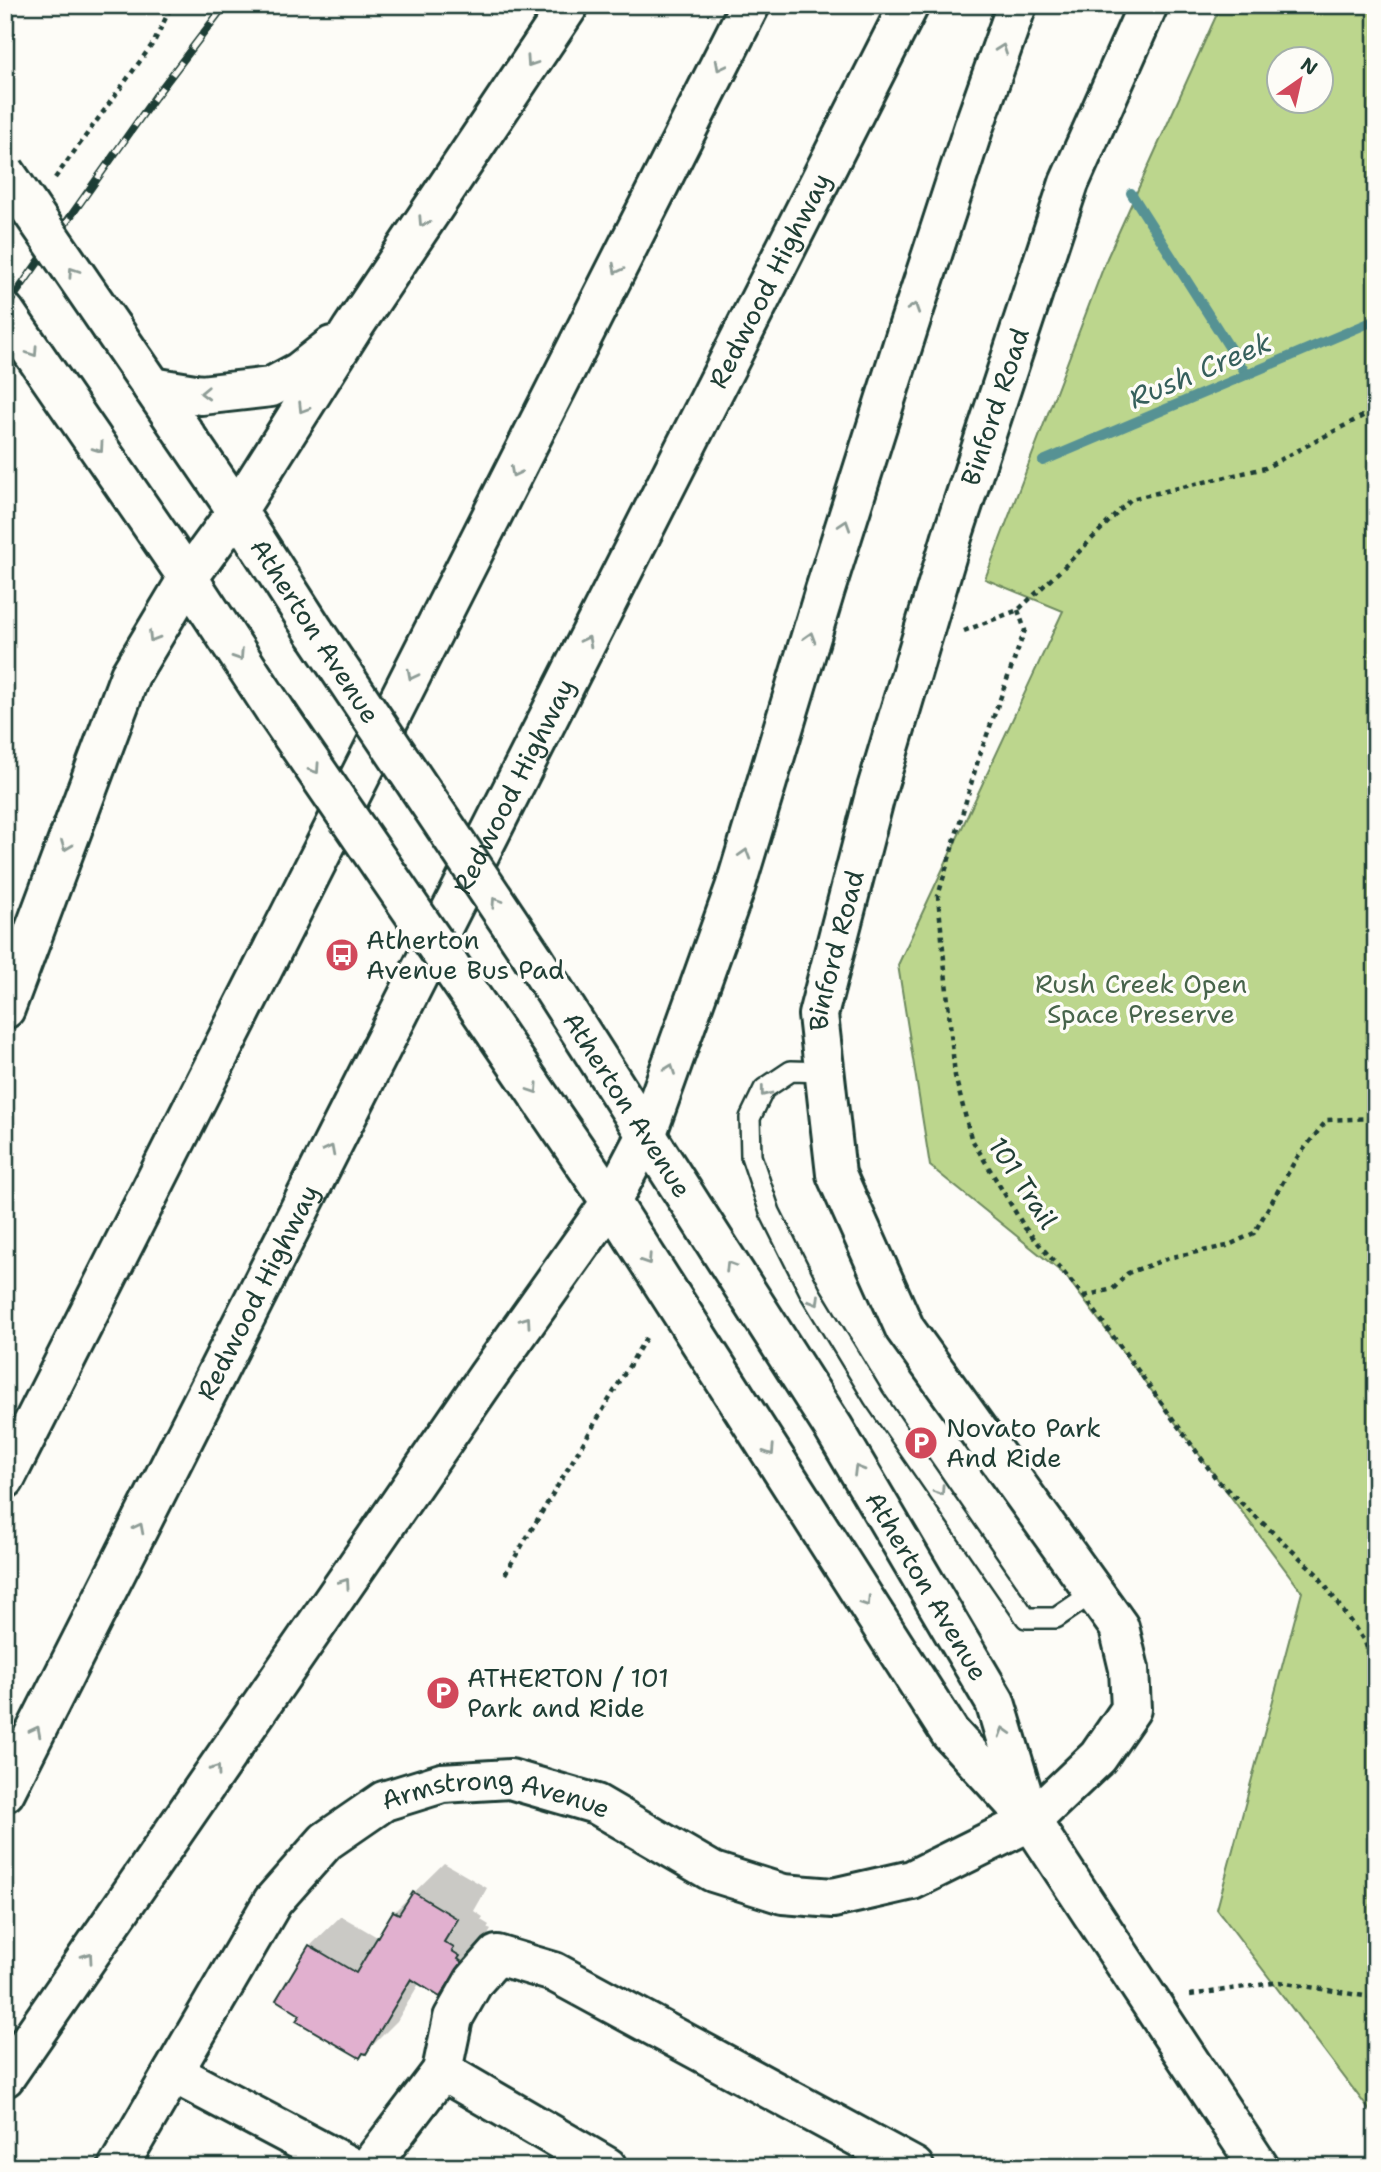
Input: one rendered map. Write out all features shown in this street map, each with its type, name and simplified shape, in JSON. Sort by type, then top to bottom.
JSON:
[{"type":"main road","points":[[5,1009],[130,675],[188,578],[237,511],[352,329],[569,5]]},
{"type":"main road","points":[[5,1479],[750,5]]},
{"type":"main road","name":"Redwood Highway","points":[[5,1792],[909,5]]},
{"type":"main road","points":[[5,2077],[487,1377],[611,1202],[647,1133],[735,888],[909,324],[1017,5]]},
{"type":"main road","name":"Binford Road","points":[[1031,1821],[1098,1757],[1131,1709],[1129,1670],[1119,1627],[905,1329],[836,1174],[818,1015],[875,795],[952,537],[1069,183],[1148,5]]},
{"type":"main road","name":"Atherton Avenue","points":[[5,172],[237,511],[316,634],[534,958],[833,1427],[995,1702],[1031,1821]]},
{"type":"main road","name":"Atherton Avenue","points":[[5,312],[611,1202],[950,1733],[1031,1821],[1259,2167]]},
{"type":"main road","points":[[152,387],[201,395],[271,387],[299,372],[352,329]]},
{"type":"main road","name":"Armstrong Avenue","points":[[118,2167],[273,1900],[326,1842],[384,1801],[442,1783],[510,1779],[596,1804],[713,1872],[783,1894],[833,1898],[912,1880],[1031,1821]]},
{"type":"main road","points":[[369,2167],[442,2071],[453,2018],[474,1981],[497,1955],[554,1972],[914,2167]]},
{"type":"main road","points":[[442,2071],[607,2167]]},
{"type":"main road","points":[[173,2073],[351,2167]]},
{"type":"lane","points":[[825,1072],[791,1071],[765,1089],[750,1118],[751,1156],[770,1212],[811,1294],[874,1398],[1026,1618],[1056,1618],[1094,1592]]},
{"type":"path","points":[[53,182],[154,42],[172,5]]},
{"type":"path","points":[[918,650],[1018,610],[1131,499],[1265,468],[1376,410]]},
{"type":"path","name":"101 Trail","points":[[1018,610],[1025,630],[979,757],[938,896],[955,1076],[971,1138],[1025,1228],[1084,1296],[1217,1480],[1317,1574],[1366,1642],[1376,1676]]},
{"type":"path","points":[[1084,1296],[1113,1289],[1128,1273],[1172,1257],[1227,1247],[1255,1233],[1296,1159],[1327,1120],[1376,1118]]},
{"type":"path","points":[[505,1574],[647,1336]]},
{"type":"path","points":[[1151,2003],[1205,1991],[1280,1982],[1376,1998]]},
{"type":"green space","name":"Rush Creek Open Space Preserve","points":[[1221,5],[1376,5],[1376,2119],[1217,1909],[1302,1592],[1065,1275],[930,1166],[898,965],[1063,611],[985,579],[1107,258]]},
{"type":"building","points":[[413,1892],[458,1919],[444,1942],[454,1948],[452,1951],[460,1956],[458,1959],[462,1962],[440,1997],[411,1979],[366,2054],[363,2053],[360,2058],[296,2021],[300,2015],[276,2000],[309,1945],[356,1973],[393,1911],[399,1914]]},
{"type":"waterway","points":[[1131,193],[1247,375]]},
{"type":"waterway","name":"Rush Creek","points":[[1043,461],[1376,320]]},
{"type":"railway","points":[[5,309],[155,97],[225,5]]},
{"type":"place","name":"Atherton Avenue Bus Pad","points":[[342,955]]},
{"type":"place","name":"Novato Park And Ride","points":[[921,1443]]},
{"type":"place","name":"ATHERTON / 101 Park and Ride","points":[[443,1693]]}]
